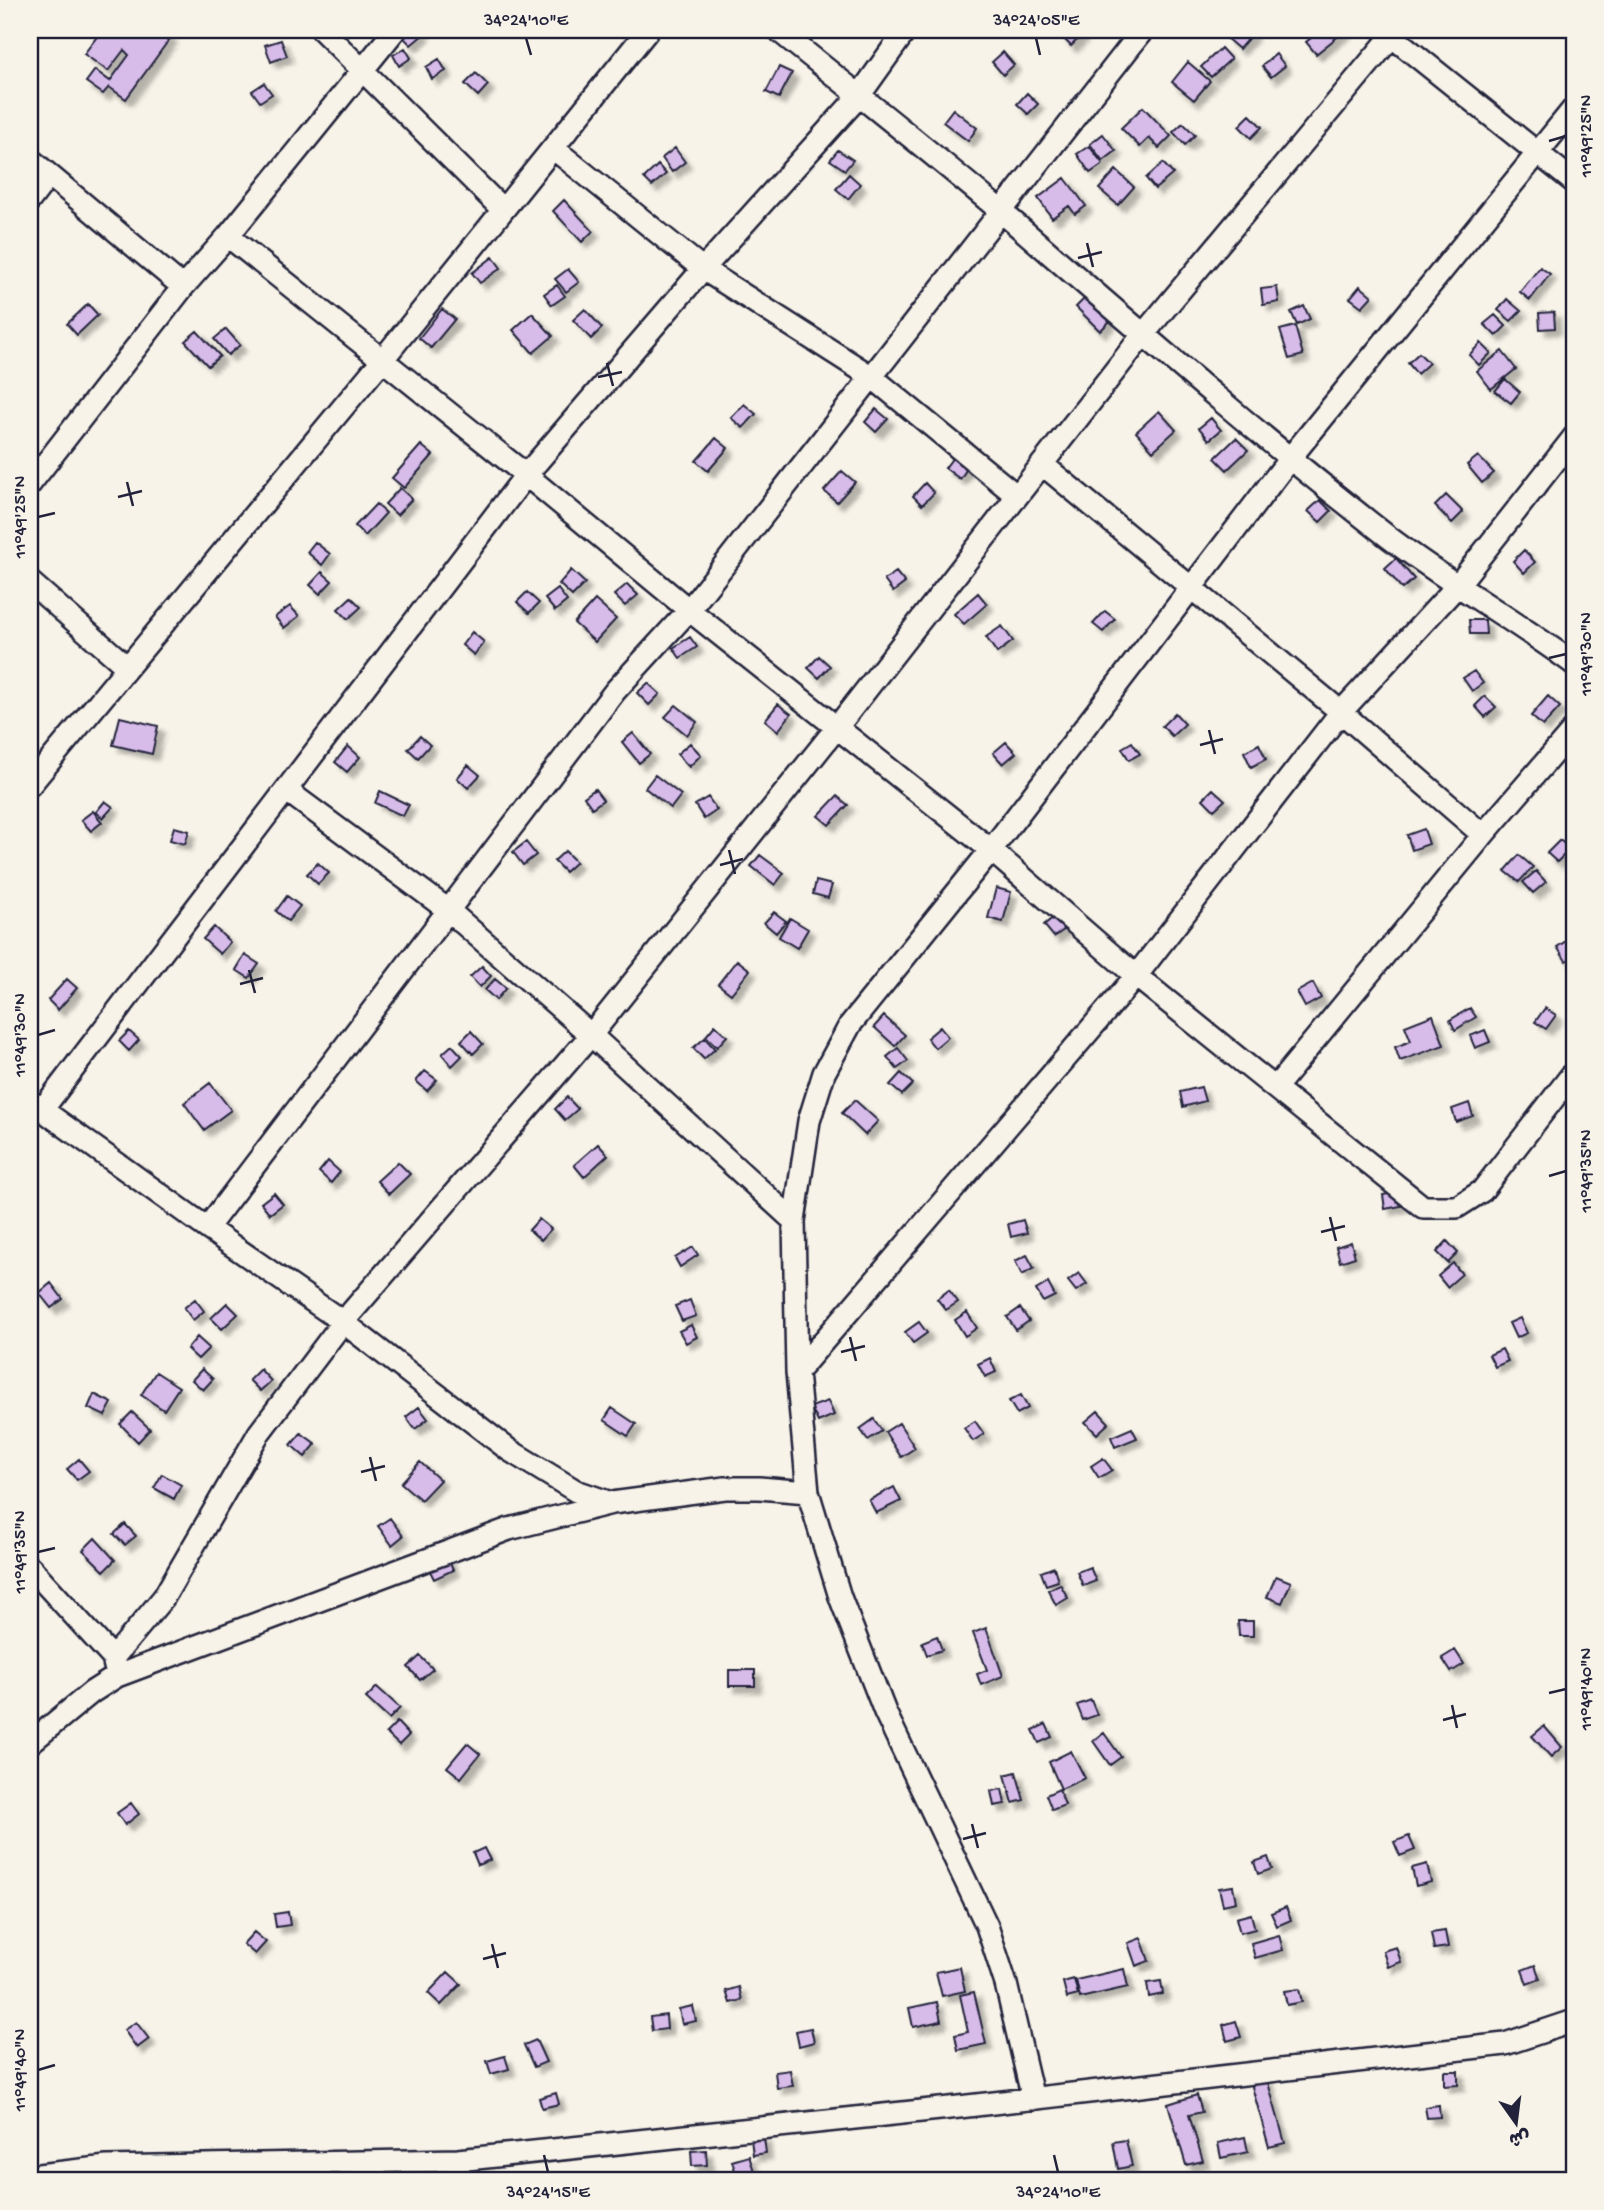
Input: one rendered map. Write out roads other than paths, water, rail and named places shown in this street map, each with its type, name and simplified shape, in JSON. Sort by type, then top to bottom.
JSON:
[{"type":"street","points":[[322,30],[503,210]]},
{"type":"street","points":[[30,484],[183,287],[228,236],[395,30]]},
{"type":"street","points":[[30,785],[383,359],[648,30]]},
{"type":"street","points":[[778,30],[1001,212],[1142,336],[1388,536],[1457,586],[1527,628],[1574,664]]},
{"type":"street","points":[[612,1503],[576,1491],[509,1450],[344,1322],[206,1228],[36,1106],[286,790],[526,475],[704,269],[859,96],[906,30]]},
{"type":"street","points":[[206,1228],[615,691],[689,610],[1143,30]]},
{"type":"street","points":[[30,1743],[92,1692],[115,1667],[164,1597],[259,1433],[344,1322],[591,1035],[838,726],[1142,336],[1391,32],[1574,182]]},
{"type":"street","points":[[1032,2099],[1006,1984],[987,1926],[885,1712],[840,1597],[808,1492],[797,1372],[794,1221],[810,1121],[824,1073],[850,1025],[991,850],[1291,457],[1574,108]]},
{"type":"street","points":[[553,148],[704,269],[872,377],[1017,496]]},
{"type":"street","points":[[30,159],[183,287]]},
{"type":"street","points":[[30,200],[49,175]]},
{"type":"street","points":[[228,236],[526,475],[689,610],[991,850],[1136,976],[1423,1207],[1457,1207],[1482,1191],[1574,1072]]},
{"type":"street","points":[[797,1372],[1136,976],[1341,712],[1457,586],[1574,436]]},
{"type":"street","points":[[1042,464],[1341,712],[1483,835]]},
{"type":"street","points":[[30,582],[127,667]]},
{"type":"street","points":[[1276,1087],[1483,835],[1574,729]]},
{"type":"street","points":[[286,790],[448,910],[591,1035],[794,1221]]},
{"type":"street","points":[[115,1667],[509,1529],[612,1503],[725,1488],[808,1492]]},
{"type":"street","points":[[30,1567],[115,1667]]},
{"type":"street","points":[[30,2176],[107,2167],[458,2160],[1032,2099],[1505,2043],[1574,2021]]}]
